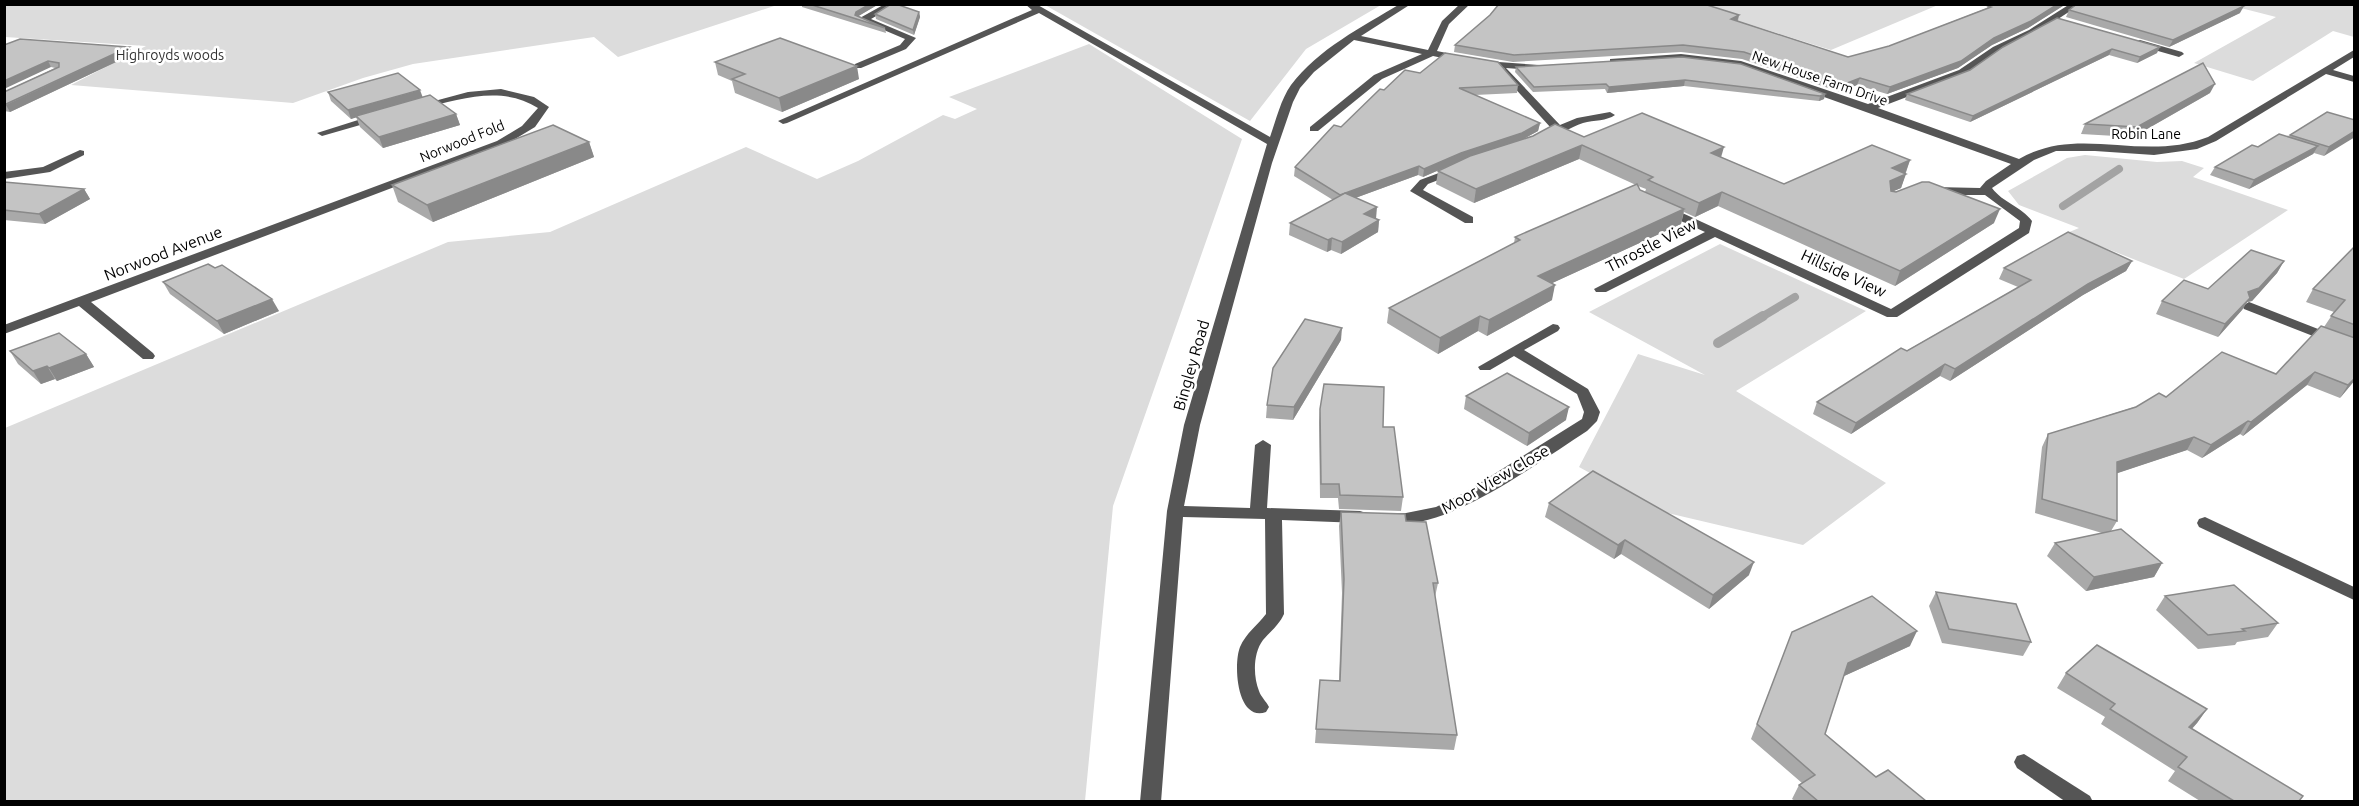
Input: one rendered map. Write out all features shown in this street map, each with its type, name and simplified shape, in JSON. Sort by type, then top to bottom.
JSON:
[{"type":"street","points":[[858,66],[903,47],[911,38],[862,19],[893,4]]},
{"type":"street","points":[[1029,4],[1273,143]]},
{"type":"street","name":"Bingley Road","points":[[1150,801],[1174,511],[1192,425],[1273,143],[1295,87],[1310,70],[1352,37],[1407,4]]},
{"type":"street","points":[[1314,129],[1378,76],[1430,54],[1437,44],[1445,23],[1466,4]]},
{"type":"street","points":[[1866,109],[1963,72],[1996,49],[2054,19],[2077,4]]},
{"type":"street","points":[[783,121],[1039,10]]},
{"type":"street","points":[[2054,19],[2065,22]]},
{"type":"street","points":[[1352,37],[1501,66],[1548,66]]},
{"type":"street","points":[[2134,41],[2179,54]]},
{"type":"street","name":"Robin Lane","points":[[2022,164],[2055,148],[2160,152],[2189,149],[2212,139],[2355,53]]},
{"type":"street","name":"New House Farm Drive","points":[[1600,62],[1681,57],[1741,64],[1783,77],[2022,164]]},
{"type":"street","points":[[1501,66],[1557,128]]},
{"type":"street","points":[[2325,70],[2355,79]]},
{"type":"street","name":"Norwood Fold","points":[[332,207],[501,143],[527,129],[538,119],[544,107],[532,98],[523,95],[488,93],[453,98],[408,109]]},
{"type":"street","points":[[322,133],[386,115]]},
{"type":"street","points":[[1533,141],[1557,128],[1581,120],[1610,115]]},
{"type":"street","points":[[4,176],[46,170],[80,153]]},
{"type":"street","points":[[1916,190],[1988,192],[1986,188],[1990,183],[2022,164]]},
{"type":"street","points":[[1463,166],[1424,182],[1416,190],[1469,220]]},
{"type":"street","name":"Hillside View","points":[[1652,203],[1892,314],[2025,230],[2026,221],[2023,217],[2002,206],[1988,192]]},
{"type":"street","name":"Norwood Avenue","points":[[4,330],[332,207]]},
{"type":"street","name":"Throstle View","points":[[1601,289],[1714,232]]},
{"type":"street","points":[[81,301],[148,356]]},
{"type":"street","points":[[2249,306],[2355,348]]},
{"type":"street","points":[[1485,367],[1553,328]]},
{"type":"street","name":"Moor View Close","points":[[1174,511],[1406,519],[1440,512],[1470,497],[1582,428],[1589,421],[1592,412],[1583,392],[1515,351]]},
{"type":"street","points":[[1259,707],[1254,702],[1249,689],[1246,662],[1255,637],[1272,622],[1275,614],[1266,514],[1263,445]]},
{"type":"street","points":[[2205,523],[2355,594]]},
{"type":"street","points":[[2024,762],[2083,801]]},
{"type":"green space","name":"Highroyds woods","points":[[4,5],[777,5],[618,57],[594,37],[413,64],[363,78],[293,103],[71,85],[146,46],[5,37]]},
{"type":"green space","points":[[1045,5],[1381,5],[1306,49],[1250,121]]},
{"type":"green space","points":[[1687,5],[1938,5],[1831,50]]},
{"type":"green space","points":[[2229,5],[2354,5],[2354,37],[2333,31],[2253,81],[2194,63],[2276,17]]},
{"type":"green space","points":[[1089,44],[1242,139],[1113,506],[1085,801],[5,801],[5,428],[448,242],[550,232],[746,147],[817,179],[858,161],[943,115],[955,119],[977,109],[949,97]]},
{"type":"green space","points":[[2085,155],[2157,162],[2182,161],[2204,168],[2193,177],[2288,210],[2184,279],[2067,233],[2079,228],[2019,205],[2008,191],[2067,158]]},
{"type":"green space","points":[[1720,244],[1866,311],[1736,391],[1886,483],[1803,545],[1659,511],[1579,467],[1638,354],[1705,375],[1589,312]]},
{"type":"building","points":[[809,4],[870,4],[856,12],[855,15],[885,28]]},
{"type":"building","points":[[891,4],[919,12],[913,30],[875,14]]},
{"type":"building","points":[[1499,4],[1704,4],[1739,15],[1731,19],[1848,57],[1889,46],[1991,7],[1988,6],[1991,4],[2058,4],[2031,21],[1994,38],[1961,61],[1890,87],[1860,78],[1842,85],[1744,52],[1683,45],[1514,55],[1455,45],[1490,15]]},
{"type":"building","points":[[2077,4],[2237,4],[2244,6],[2173,40],[2069,10]]},
{"type":"building","points":[[2057,18],[2160,47],[2140,57],[2112,49],[1973,116],[1907,94],[1970,70],[2003,47]]},
{"type":"building","points":[[780,38],[857,66],[779,98],[732,79],[745,74],[715,62]]},
{"type":"building","points":[[20,39],[129,47],[4,105],[4,92],[59,67],[59,63],[48,61],[4,81],[4,45]]},
{"type":"building","points":[[1445,53],[1498,62],[1518,85],[1459,88],[1540,123],[1522,133],[1461,153],[1424,169],[1419,166],[1340,195],[1295,167],[1334,125],[1341,127],[1380,89],[1384,90],[1405,70],[1420,73]]},
{"type":"building","points":[[1682,57],[1741,64],[1825,94],[1820,96],[1685,80],[1609,87],[1606,84],[1534,87],[1516,67]]},
{"type":"building","points":[[2203,63],[2215,84],[2137,127],[2085,124]]},
{"type":"building","points":[[398,73],[420,90],[348,110],[328,92]]},
{"type":"building","points":[[430,95],[456,114],[379,137],[356,116]]},
{"type":"building","points":[[2327,112],[2355,120],[2355,131],[2329,147],[2290,135]]},
{"type":"building","points":[[1642,113],[1724,147],[1711,153],[1784,184],[1872,145],[1910,160],[1892,168],[1906,174],[1890,181],[1891,191],[1896,192],[1922,182],[1929,182],[2000,209],[1900,271],[1722,192],[1699,203],[1648,180],[1653,177],[1582,145],[1476,189],[1438,171],[1470,156],[1533,136],[1555,124],[1584,137]]},
{"type":"building","points":[[553,125],[589,142],[427,205],[392,185]]},
{"type":"building","points":[[2279,134],[2318,146],[2254,180],[2215,167],[2252,145],[2258,147]]},
{"type":"building","points":[[4,182],[84,189],[39,214],[4,210]]},
{"type":"building","points":[[1637,184],[1640,190],[1684,209],[1538,276],[1555,285],[1489,320],[1480,316],[1440,338],[1389,308],[1520,240],[1515,237]]},
{"type":"building","points":[[1345,193],[1377,207],[1364,214],[1379,220],[1342,242],[1332,238],[1328,240],[1290,223]]},
{"type":"building","points":[[2068,232],[2132,261],[2088,284],[1955,369],[1945,364],[1856,423],[1817,402],[1901,348],[1907,351],[2031,280],[2004,268]]},
{"type":"building","points":[[2355,246],[2355,325],[2331,316],[2345,300],[2313,289]]},
{"type":"building","points":[[2251,250],[2284,261],[2259,288],[2248,292],[2250,298],[2225,324],[2162,301],[2184,280],[2208,289]]},
{"type":"building","points":[[208,264],[215,268],[222,265],[272,299],[217,321],[163,282]]},
{"type":"building","points":[[1305,319],[1342,328],[1294,407],[1267,405],[1273,368]]},
{"type":"building","points":[[2321,326],[2355,338],[2355,378],[2348,385],[2315,372],[2251,422],[2248,421],[2211,445],[2194,437],[2117,462],[2117,521],[2042,499],[2048,434],[2136,407],[2159,393],[2166,397],[2222,352],[2276,374]]},
{"type":"building","points":[[59,333],[86,354],[49,368],[47,366],[33,371],[10,351]]},
{"type":"building","points":[[1507,373],[1569,407],[1529,433],[1466,396]]},
{"type":"building","points":[[1324,384],[1384,387],[1383,427],[1394,427],[1403,497],[1340,495],[1339,484],[1321,484],[1320,409]]},
{"type":"building","points":[[1593,471],[1754,562],[1713,595],[1625,540],[1618,545],[1549,503]]},
{"type":"building","points":[[1341,512],[1405,514],[1406,521],[1426,522],[1438,583],[1433,583],[1457,735],[1316,729],[1320,680],[1340,681],[1344,579]]},
{"type":"building","points":[[2121,529],[2162,563],[2094,577],[2055,543]]},
{"type":"building","points":[[2234,585],[2278,623],[2242,629],[2245,631],[2208,635],[2165,596]]},
{"type":"building","points":[[1936,592],[2016,604],[2031,642],[1949,629]]},
{"type":"building","points":[[1872,596],[1917,631],[1848,663],[1825,734],[1876,777],[1888,770],[1926,801],[1818,801],[1799,785],[1815,775],[1757,724],[1792,632]]},
{"type":"building","points":[[2097,645],[2207,709],[2189,727],[2303,796],[2299,801],[2234,801],[2178,767],[2187,757],[2110,709],[2115,704],[2066,673]]},
{"type":"waterway","points":[[2063,206],[2119,169]]},
{"type":"waterway","points":[[1760,318],[1795,297]]},
{"type":"waterway","points":[[1718,343],[1763,316]]}]
